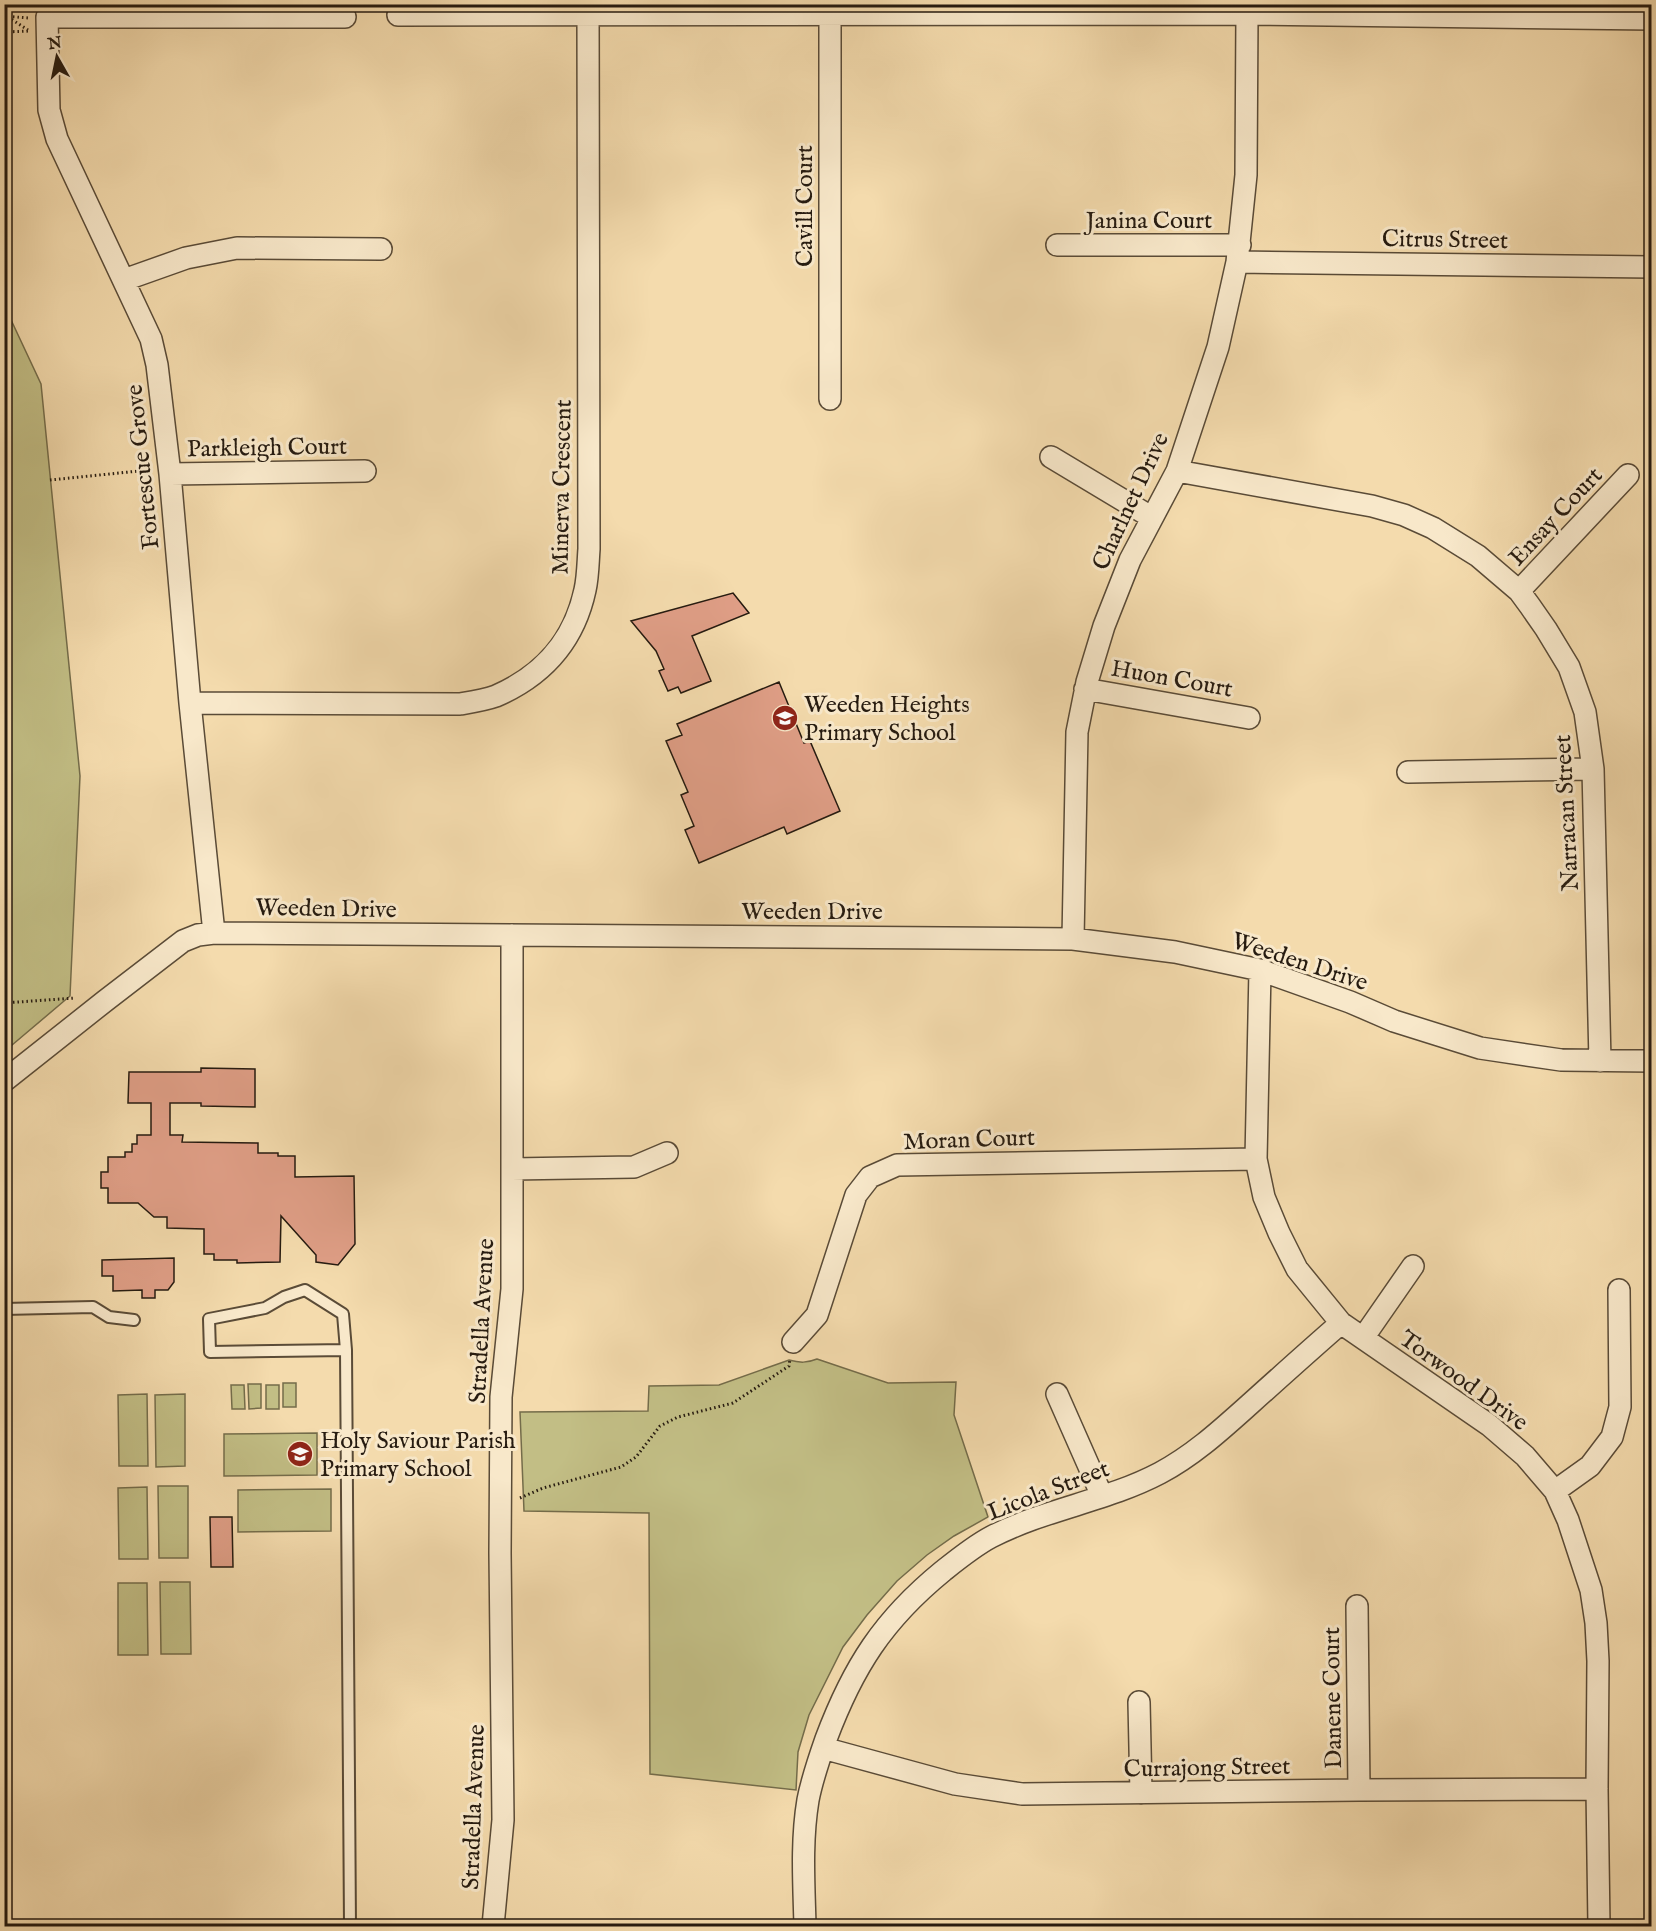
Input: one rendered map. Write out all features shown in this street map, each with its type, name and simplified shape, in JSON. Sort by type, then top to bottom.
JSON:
[{"type":"street","points":[[398,15],[588,9],[830,14],[1246,14],[1652,19]]},
{"type":"street","name":"Minerva Crescent","points":[[190,703],[460,704],[494,696],[525,680],[545,665],[566,641],[585,590],[589,549],[588,9]]},
{"type":"street","points":[[44,14],[345,16]]},
{"type":"street","name":"Fortescue Grove","points":[[44,14],[49,110],[57,139],[151,339],[157,365],[160,472],[190,703],[214,933]]},
{"type":"street","name":"Cavill Court","points":[[830,14],[830,399]]},
{"type":"street","name":"Charlnet Drive","points":[[1073,939],[1077,732],[1085,689],[1119,585],[1151,517],[1177,471],[1218,347],[1239,254],[1246,175],[1246,14]]},
{"type":"street","name":"Janina Court","points":[[1057,245],[1239,254]]},
{"type":"street","points":[[124,280],[186,258],[237,248],[381,249]]},
{"type":"street","name":"Citrus Street","points":[[1239,254],[1652,267]]},
{"type":"street","points":[[1051,457],[1151,517]]},
{"type":"street","name":"Parkleigh Court","points":[[160,472],[365,471]]},
{"type":"street","name":"Narracan Street","points":[[1177,471],[1372,506],[1404,515],[1433,528],[1478,556],[1519,591],[1569,667],[1585,712],[1593,769],[1600,1061]]},
{"type":"street","name":"Ensay Court","points":[[1519,591],[1628,476]]},
{"type":"street","name":"Huon Court","points":[[1085,689],[1249,718]]},
{"type":"street","points":[[1408,771],[1593,769]]},
{"type":"street","name":"Weeden Drive","points":[[4,1081],[183,941],[198,935],[214,933],[1073,939],[1175,952],[1260,970],[1350,1002],[1394,1021],[1480,1048],[1561,1060],[1652,1061]]},
{"type":"street","name":"Stradella Avenue","points":[[493,1926],[503,1820],[501,1397],[512,1288],[513,934]]},
{"type":"street","name":"Torwood Drive","points":[[1260,970],[1256,1158],[1264,1197],[1297,1269],[1341,1323],[1489,1425],[1525,1456],[1555,1491],[1568,1520],[1591,1590],[1596,1623],[1599,1926]]},
{"type":"street","points":[[512,1169],[634,1167],[667,1153]]},
{"type":"street","name":"Moran Court","points":[[793,1342],[817,1315],[856,1195],[870,1177],[897,1165],[1256,1158]]},
{"type":"street","points":[[1363,1338],[1413,1266]]},
{"type":"street","points":[[1555,1491],[1590,1466],[1612,1437],[1620,1407],[1619,1290]]},
{"type":"street","name":"Licola Street","points":[[805,1926],[804,1831],[808,1799],[816,1768],[840,1702],[865,1656],[893,1619],[923,1588],[989,1538],[1026,1521],[1132,1486],[1161,1473],[1205,1444],[1341,1323]]},
{"type":"street","points":[[1057,1394],[1102,1496]]},
{"type":"street","name":"Danene Court","points":[[1357,1606],[1359,1790]]},
{"type":"street","points":[[1139,1702],[1141,1793]]},
{"type":"street","name":"Currajong Street","points":[[823,1748],[955,1784],[1022,1794],[1597,1789]]},
{"type":"lane","points":[[346,1350],[210,1352],[209,1319],[265,1308],[284,1297],[305,1290],[343,1314],[346,1350],[350,1926]]},
{"type":"lane","points":[[4,1310],[93,1307],[109,1317],[134,1320]]},
{"type":"path","points":[[4,32],[29,31],[44,14]]},
{"type":"path","points":[[4,15],[29,31]]},
{"type":"path","points":[[50,480],[160,472]]},
{"type":"path","points":[[4,1003],[75,998]]},
{"type":"path","points":[[519,1499],[543,1488],[621,1467],[636,1457],[660,1426],[678,1417],[733,1403],[789,1366],[793,1342]]},
{"type":"shaded area","points":[[5,307],[41,384],[80,776],[70,996],[5,1051]]},
{"type":"shaded area","points":[[817,1359],[888,1383],[956,1382],[954,1415],[988,1517],[954,1536],[927,1555],[897,1581],[843,1647],[809,1715],[798,1752],[796,1790],[650,1774],[649,1513],[524,1511],[520,1412],[648,1411],[649,1386],[719,1385],[789,1360],[803,1362]]},
{"type":"shaded area","points":[[283,1383],[296,1383],[296,1407],[283,1407]]},
{"type":"shaded area","points":[[248,1384],[261,1384],[261,1408],[249,1409]]},
{"type":"shaded area","points":[[231,1385],[244,1385],[245,1409],[232,1409]]},
{"type":"shaded area","points":[[266,1385],[279,1385],[279,1409],[266,1409]]},
{"type":"shaded area","points":[[147,1394],[148,1466],[119,1466],[118,1395]]},
{"type":"shaded area","points":[[185,1394],[185,1466],[156,1467],[155,1395]]},
{"type":"shaded area","points":[[317,1433],[317,1475],[224,1476],[224,1434]]},
{"type":"shaded area","points":[[158,1486],[188,1486],[188,1558],[159,1558]]},
{"type":"shaded area","points":[[147,1487],[148,1559],[119,1559],[118,1488]]},
{"type":"shaded area","points":[[331,1489],[331,1531],[238,1532],[238,1490]]},
{"type":"shaded area","points":[[160,1582],[190,1582],[191,1654],[161,1654]]},
{"type":"shaded area","points":[[118,1583],[147,1583],[148,1655],[118,1655]]},
{"type":"building","points":[[733,593],[749,613],[692,636],[711,681],[681,693],[678,687],[668,691],[659,671],[664,669],[656,651],[631,621]]},
{"type":"building","points":[[779,682],[804,743],[810,741],[840,811],[787,834],[784,827],[699,863],[685,830],[694,826],[681,795],[688,792],[666,741],[682,735],[677,724]]},
{"type":"building","points":[[201,1068],[255,1069],[255,1107],[170,1103],[170,1135],[183,1135],[182,1142],[258,1143],[258,1153],[295,1156],[295,1177],[354,1176],[355,1244],[338,1265],[316,1262],[316,1255],[281,1216],[280,1262],[237,1263],[237,1260],[214,1260],[214,1254],[204,1254],[204,1229],[167,1228],[167,1217],[154,1217],[138,1203],[108,1203],[108,1188],[101,1188],[101,1172],[108,1172],[108,1157],[125,1157],[125,1152],[132,1152],[132,1144],[137,1144],[137,1135],[151,1135],[151,1103],[128,1103],[129,1072],[201,1072]]},
{"type":"building","points":[[174,1258],[174,1282],[168,1290],[155,1290],[155,1298],[142,1298],[142,1290],[113,1291],[113,1276],[102,1276],[102,1260]]},
{"type":"building","points":[[210,1517],[232,1517],[233,1567],[211,1567]]},
{"type":"place","name":"Weeden Heights Primary School","points":[[785,718]]},
{"type":"place","name":"Holy Saviour Parish Primary School","points":[[300,1454]]}]
